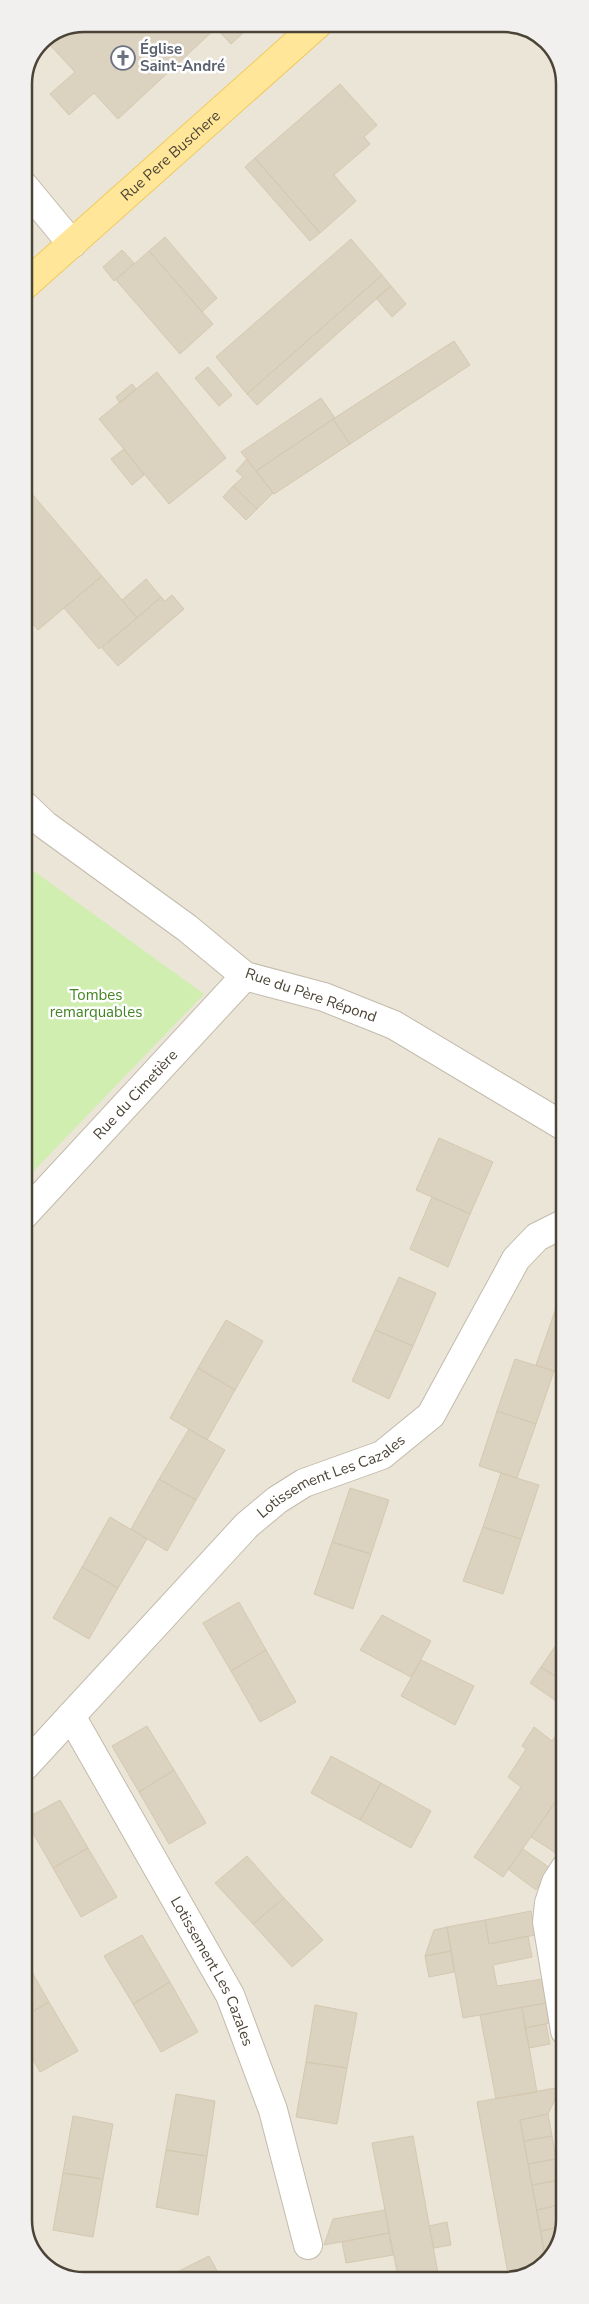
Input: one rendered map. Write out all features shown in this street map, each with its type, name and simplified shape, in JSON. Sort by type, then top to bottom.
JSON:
[{"type":"main road","name":"Rue Pere Buschere","points":[[32,279],[308,33]]},
{"type":"street","points":[[32,196],[72,244]]},
{"type":"street","name":"Rue du Père Répond","points":[[32,813],[45,826],[188,928],[245,976],[324,997],[394,1025],[556,1122]]},
{"type":"street","name":"Rue du Cimetière","points":[[32,1206],[245,976]]},
{"type":"street","name":"Lotissement Les Cazales","points":[[32,1758],[247,1525],[262,1512],[304,1484],[382,1455],[431,1415],[516,1259],[537,1237],[556,1228]]},
{"type":"street","name":"Lotissement Les Cazales","points":[[71,1716],[230,1995],[273,2110],[308,2245]]},
{"type":"street","points":[[556,1882],[549,1903],[546,1922],[556,1979]]},
{"type":"shaded area","points":[[85,32],[508,33],[524,36],[539,46],[553,65],[555,75],[556,2226],[554,2236],[541,2256],[524,2268],[504,2272],[71,2270],[50,2258],[43,2251],[36,2239],[32,2219],[32,85],[36,65],[41,56],[56,41],[65,36]]},
{"type":"green space","name":"Tombes remarquables","points":[[32,870],[204,994],[32,1173]]},
{"type":"building","name":"Église Saint-André","points":[[85,32],[211,32],[118,119],[94,93],[69,115],[50,94],[75,72],[51,46],[65,36]]},
{"type":"building","name":"Église Saint-André","points":[[220,32],[244,32],[231,44]]},
{"type":"building","points":[[340,84],[377,125],[364,137],[370,144],[334,175],[356,201],[320,233],[255,158]]},
{"type":"building","points":[[255,158],[320,233],[310,241],[245,167]]},
{"type":"building","points":[[165,237],[217,298],[202,312],[149,251]]},
{"type":"building","points":[[351,239],[382,275],[247,394],[216,357]]},
{"type":"building","points":[[122,250],[134,263],[114,281],[103,267]]},
{"type":"building","points":[[149,251],[213,324],[180,354],[116,280]]},
{"type":"building","points":[[382,275],[391,286],[257,405],[247,394]]},
{"type":"building","points":[[391,286],[406,304],[392,317],[376,298]]},
{"type":"building","points":[[454,341],[470,365],[350,444],[333,419]]},
{"type":"building","points":[[208,367],[232,395],[219,406],[195,378]]},
{"type":"building","points":[[157,372],[226,458],[169,504],[99,419]]},
{"type":"building","points":[[132,384],[136,389],[120,403],[116,397]]},
{"type":"building","points":[[321,398],[335,418],[256,471],[241,452]]},
{"type":"building","points":[[333,419],[350,444],[274,494],[256,471]]},
{"type":"building","points":[[124,449],[144,475],[132,485],[111,459]]},
{"type":"building","points":[[247,459],[273,493],[257,509],[233,486],[243,477],[236,471]]},
{"type":"building","points":[[233,486],[257,509],[246,520],[223,497]]},
{"type":"building","points":[[32,494],[102,576],[38,630],[32,623]]},
{"type":"building","points":[[102,576],[137,618],[99,649],[64,608]]},
{"type":"building","points":[[146,579],[161,597],[137,618],[122,600]]},
{"type":"building","points":[[172,595],[184,609],[118,666],[102,648],[161,597],[165,601]]},
{"type":"building","points":[[439,1138],[493,1162],[470,1214],[416,1190]]},
{"type":"building","points":[[432,1197],[470,1214],[448,1267],[410,1249]]},
{"type":"building","points":[[399,1277],[436,1293],[413,1346],[375,1330]]},
{"type":"building","points":[[555,1311],[556,1311],[556,1372],[536,1365]]},
{"type":"building","points":[[226,1320],[263,1341],[235,1390],[198,1368]]},
{"type":"building","points":[[375,1330],[413,1346],[389,1399],[352,1381]]},
{"type":"building","points":[[515,1359],[554,1371],[536,1424],[497,1411]]},
{"type":"building","points":[[198,1368],[235,1390],[207,1440],[170,1418]]},
{"type":"building","points":[[497,1411],[536,1424],[517,1478],[479,1466]]},
{"type":"building","points":[[189,1429],[225,1450],[196,1500],[159,1479]]},
{"type":"building","points":[[501,1473],[539,1485],[521,1539],[483,1527]]},
{"type":"building","points":[[159,1479],[196,1500],[167,1551],[131,1529]]},
{"type":"building","points":[[350,1488],[389,1500],[371,1554],[332,1542]]},
{"type":"building","points":[[110,1517],[147,1539],[118,1588],[82,1567]]},
{"type":"building","points":[[483,1527],[521,1539],[503,1594],[463,1581]]},
{"type":"building","points":[[332,1542],[371,1554],[353,1609],[314,1594]]},
{"type":"building","points":[[82,1567],[118,1588],[89,1639],[53,1618]]},
{"type":"building","points":[[239,1602],[266,1650],[231,1671],[203,1623]]},
{"type":"building","points":[[382,1615],[431,1641],[411,1677],[360,1650]]},
{"type":"building","points":[[556,1645],[556,1677],[541,1667]]},
{"type":"building","points":[[266,1650],[296,1702],[260,1722],[231,1671]]},
{"type":"building","points":[[421,1660],[474,1686],[455,1725],[401,1696]]},
{"type":"building","points":[[541,1667],[556,1677],[556,1701],[530,1683]]},
{"type":"building","points":[[147,1726],[174,1770],[139,1792],[112,1746]]},
{"type":"building","points":[[534,1727],[552,1741],[556,1736],[556,1801],[503,1877],[474,1857],[521,1787],[508,1777],[526,1749],[522,1746]]},
{"type":"building","points":[[331,1756],[381,1783],[360,1820],[311,1793]]},
{"type":"building","points":[[174,1770],[206,1823],[169,1844],[139,1792]]},
{"type":"building","points":[[381,1783],[431,1811],[411,1848],[360,1820]]},
{"type":"building","points":[[60,1800],[88,1848],[53,1868],[32,1831],[32,1815]]},
{"type":"building","points":[[556,1801],[556,1853],[531,1837]]},
{"type":"building","points":[[88,1848],[117,1897],[81,1917],[53,1868]]},
{"type":"building","points":[[523,1849],[550,1868],[536,1890],[508,1869]]},
{"type":"building","points":[[247,1856],[284,1898],[253,1924],[215,1883]]},
{"type":"building","points":[[284,1898],[323,1940],[292,1967],[253,1924]]},
{"type":"building","points":[[531,1911],[535,1935],[489,1944],[485,1920]]},
{"type":"building","points":[[485,1920],[489,1944],[528,1936],[532,1957],[493,1965],[497,1986],[543,1979],[547,2003],[463,2018],[447,1927]]},
{"type":"building","points":[[447,1927],[451,1951],[425,1956],[434,1930]]},
{"type":"building","points":[[142,1935],[170,1982],[133,2004],[104,1956]]},
{"type":"building","points":[[451,1951],[454,1972],[429,1977],[425,1956]]},
{"type":"building","points":[[32,1972],[49,2002],[32,2012]]},
{"type":"building","points":[[170,1982],[198,2032],[161,2052],[133,2004]]},
{"type":"building","points":[[49,2002],[78,2051],[40,2072],[32,2058],[32,2012]]},
{"type":"building","points":[[547,2003],[550,2023],[525,2028],[522,2007]]},
{"type":"building","points":[[315,2005],[357,2013],[347,2068],[306,2062]]},
{"type":"building","points":[[522,2007],[537,2092],[496,2099],[480,2015]]},
{"type":"building","points":[[546,2024],[550,2044],[529,2048],[525,2028]]},
{"type":"building","points":[[306,2062],[347,2068],[337,2124],[296,2117]]},
{"type":"building","points":[[556,2088],[556,2097],[548,2114],[520,2120],[544,2253],[524,2268],[508,2271],[477,2102]]},
{"type":"building","points":[[176,2094],[215,2101],[207,2156],[166,2150]]},
{"type":"building","points":[[548,2114],[552,2136],[524,2141],[520,2120]]},
{"type":"building","points":[[73,2116],[113,2124],[103,2179],[63,2173]]},
{"type":"building","points":[[413,2136],[438,2272],[397,2272],[372,2143]]},
{"type":"building","points":[[552,2136],[556,2159],[528,2164],[524,2141]]},
{"type":"building","points":[[166,2150],[207,2156],[198,2215],[156,2207]]},
{"type":"building","points":[[556,2159],[556,2181],[532,2185],[528,2164]]},
{"type":"building","points":[[63,2173],[103,2179],[93,2237],[53,2230]]},
{"type":"building","points":[[556,2181],[556,2206],[537,2210],[532,2185]]},
{"type":"building","points":[[556,2206],[556,2228],[541,2231],[537,2210]]},
{"type":"building","points":[[385,2210],[389,2233],[324,2245],[333,2219]]},
{"type":"building","points":[[447,2222],[451,2245],[434,2248],[429,2226]]},
{"type":"building","points":[[556,2228],[554,2236],[544,2252],[541,2231]]},
{"type":"building","points":[[389,2233],[393,2255],[346,2263],[342,2242]]},
{"type":"building","points":[[209,2256],[217,2271],[179,2271]]},
{"type":"place","name":"Église Saint-André","points":[[123,58]]}]
